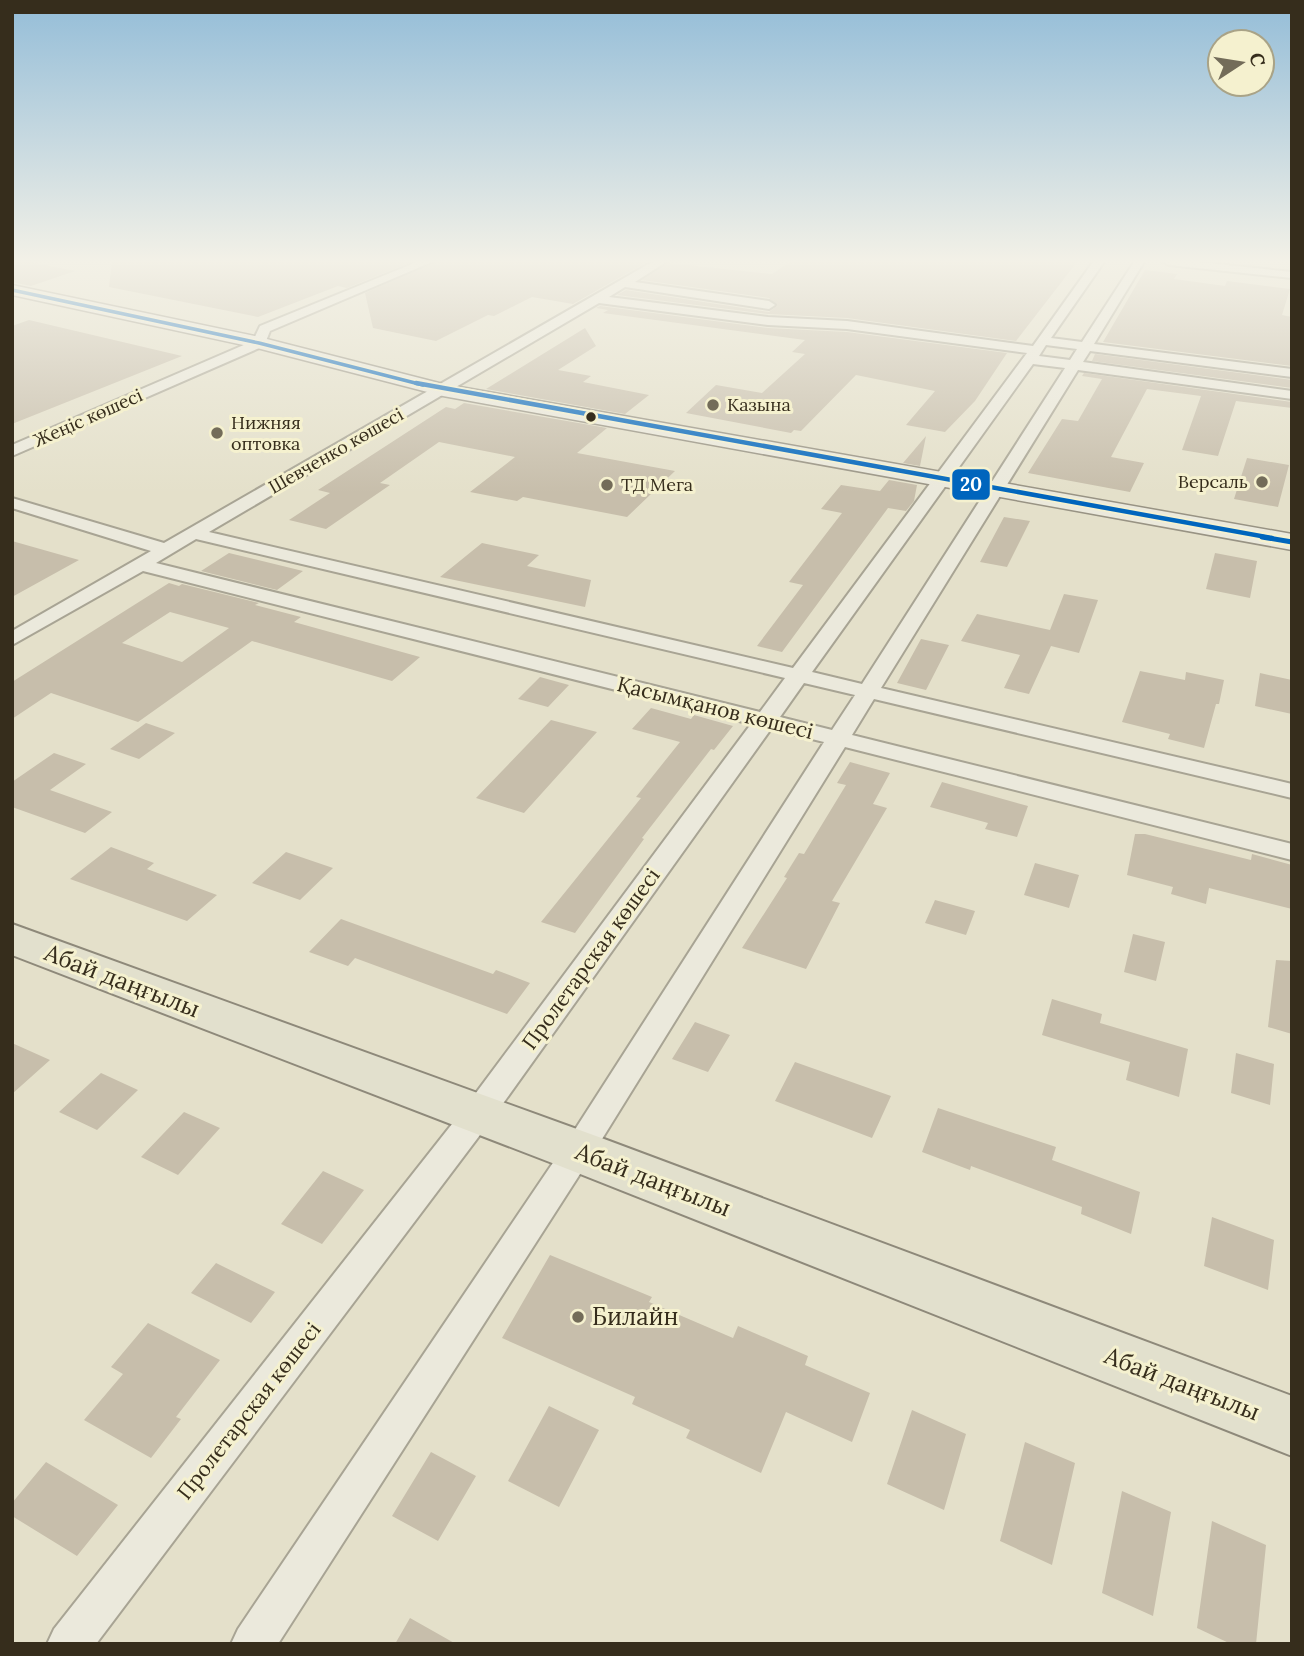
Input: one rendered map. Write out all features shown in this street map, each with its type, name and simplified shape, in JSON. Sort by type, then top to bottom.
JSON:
[{"type":"main road","name":"Абай даңғылы","points":[[12,939],[578,1152],[1292,1426]]},
{"type":"street","points":[[242,339],[443,390],[1292,542]]},
{"type":"street","name":"Жеңіс көшесі","points":[[12,451],[259,343],[261,339]]},
{"type":"street","name":"Шевченко көшесі","points":[[12,639],[529,339]]},
{"type":"street","points":[[955,339],[1036,350],[1087,347],[1292,373]]},
{"type":"street","name":"Пролетарская көшесі","points":[[69,1644],[478,1114],[1044,339]]},
{"type":"street","points":[[253,1644],[578,1152],[1092,339]]},
{"type":"street","points":[[1036,350],[1075,365],[1292,395]]},
{"type":"street","points":[[12,503],[165,549]]},
{"type":"street","points":[[193,533],[1292,791]]},
{"type":"street","name":"Қасымқанов көшесі","points":[[138,565],[1292,852]]},
{"type":"building","points":[[12,339],[111,339],[182,356],[12,424]]},
{"type":"building","points":[[567,339],[592,339],[596,346],[558,370],[591,376],[583,382],[649,395],[625,414],[486,389]]},
{"type":"building","points":[[800,339],[902,339],[1007,353],[975,401],[945,432],[906,425],[935,391],[856,375],[801,431],[794,430],[791,433],[686,413],[716,385],[762,393],[805,354],[792,352],[805,340]]},
{"type":"building","points":[[1105,339],[1292,339],[1292,366],[1103,342]]},
{"type":"building","points":[[1095,354],[1292,380],[1292,388],[1092,361]]},
{"type":"building","points":[[1084,373],[1292,402],[1292,408],[1236,401],[1218,456],[1182,450],[1201,396],[1147,389],[1111,457],[1144,463],[1130,492],[1028,473],[1062,419],[1078,421],[1102,379],[1082,376]]},
{"type":"building","points":[[464,403],[607,428],[577,453],[675,471],[627,517],[523,497],[517,501],[470,492],[515,457],[439,442],[380,483],[390,485],[326,529],[289,520],[330,493],[318,490],[446,407],[455,409]]},
{"type":"building","points":[[926,436],[920,466],[903,463]]},
{"type":"building","name":"Версаль","points":[[1247,458],[1289,465],[1278,507],[1234,499]]},
{"type":"building","points":[[889,480],[917,485],[914,501],[906,511],[888,508],[782,652],[757,646],[803,585],[789,582],[842,513],[821,509],[841,485],[880,491]]},
{"type":"building","points":[[1004,517],[1030,521],[1007,567],[980,562]]},
{"type":"building","points":[[12,541],[79,560],[12,597]]},
{"type":"building","points":[[482,543],[539,555],[527,566],[591,580],[585,607],[440,577]]},
{"type":"building","points":[[229,553],[303,571],[277,590],[201,571]]},
{"type":"building","points":[[1215,553],[1257,561],[1250,598],[1206,589]]},
{"type":"building","points":[[169,583],[259,603],[255,605],[301,617],[294,622],[420,657],[392,681],[252,641],[138,722],[51,693],[12,719],[12,682]],"holes":[[[170,612],[229,628],[182,662],[122,643]]]},
{"type":"building","points":[[1064,594],[1098,600],[1079,653],[1051,646],[1029,694],[1004,688],[1020,655],[961,641],[977,614],[1050,630]]},
{"type":"building","points":[[921,639],[949,645],[926,690],[897,683]]},
{"type":"building","points":[[1140,671],[1185,680],[1186,672],[1224,680],[1204,748],[1168,739],[1170,734],[1122,722]]},
{"type":"building","points":[[1260,673],[1292,680],[1292,714],[1255,706]]},
{"type":"building","points":[[540,677],[569,685],[548,707],[518,699]]},
{"type":"building","points":[[651,708],[691,719],[694,715],[733,726],[714,750],[711,749],[642,838],[644,839],[575,933],[541,922],[641,798],[636,797],[680,742],[632,729]]},
{"type":"building","points":[[551,720],[597,732],[524,813],[476,798]]},
{"type":"building","points":[[146,723],[175,733],[139,759],[110,749]]},
{"type":"building","points":[[54,753],[86,764],[50,790],[112,812],[85,833],[12,807],[12,782]]},
{"type":"building","points":[[850,762],[890,773],[873,804],[887,808],[832,901],[840,903],[806,969],[742,948],[787,878],[784,877],[799,853],[804,854],[846,785],[837,783]]},
{"type":"building","points":[[942,782],[1028,806],[1017,837],[985,829],[988,823],[930,807]]},
{"type":"building","points":[[1135,834],[1145,834],[1251,860],[1252,854],[1292,865],[1292,909],[1209,888],[1206,904],[1171,894],[1173,887],[1127,875]]},
{"type":"building","points":[[111,847],[154,863],[147,869],[217,895],[187,921],[70,879]]},
{"type":"building","points":[[286,852],[333,868],[300,900],[252,883]]},
{"type":"building","points":[[1035,863],[1079,875],[1069,908],[1024,895]]},
{"type":"building","points":[[935,900],[975,911],[966,935],[925,923]]},
{"type":"building","points":[[341,919],[493,974],[496,970],[530,983],[507,1014],[355,958],[348,966],[309,952]]},
{"type":"building","points":[[1133,934],[1165,942],[1156,981],[1124,972]]},
{"type":"building","points":[[1276,960],[1292,961],[1292,1034],[1268,1027]]},
{"type":"building","points":[[1052,999],[1102,1014],[1100,1023],[1188,1049],[1179,1097],[1126,1080],[1130,1062],[1042,1035]]},
{"type":"building","points":[[695,1022],[730,1035],[708,1072],[672,1059]]},
{"type":"building","points":[[12,1043],[50,1060],[12,1094]]},
{"type":"building","points":[[1236,1053],[1274,1064],[1270,1105],[1231,1093]]},
{"type":"building","points":[[795,1062],[891,1096],[872,1138],[775,1101]]},
{"type":"building","points":[[101,1073],[138,1090],[97,1130],[59,1112]]},
{"type":"building","points":[[938,1108],[1056,1147],[1052,1160],[1140,1192],[1131,1234],[1081,1214],[1082,1207],[971,1166],[970,1170],[922,1152]]},
{"type":"building","points":[[184,1112],[220,1128],[178,1175],[141,1157]]},
{"type":"building","points":[[323,1171],[364,1190],[322,1244],[281,1224]]},
{"type":"building","points":[[1212,1217],[1274,1240],[1268,1290],[1204,1266]]},
{"type":"building","points":[[550,1255],[652,1297],[649,1302],[733,1338],[738,1326],[808,1356],[805,1365],[870,1393],[852,1442],[786,1412],[761,1473],[686,1438],[690,1430],[632,1404],[635,1397],[502,1338]]},
{"type":"building","points":[[216,1263],[275,1292],[251,1323],[191,1293]]},
{"type":"building","points":[[148,1323],[220,1360],[176,1417],[181,1419],[151,1458],[84,1420],[123,1374],[111,1367]]},
{"type":"building","points":[[549,1406],[599,1430],[559,1507],[508,1481]]},
{"type":"building","points":[[912,1410],[966,1434],[944,1510],[887,1484]]},
{"type":"building","points":[[1025,1442],[1075,1463],[1052,1565],[1000,1541]]},
{"type":"building","points":[[431,1452],[476,1476],[438,1541],[392,1516]]},
{"type":"building","points":[[46,1462],[118,1505],[77,1556],[12,1516],[12,1503]]},
{"type":"building","points":[[1122,1491],[1171,1512],[1153,1616],[1102,1593]]},
{"type":"building","points":[[1212,1521],[1266,1545],[1256,1644],[1231,1644],[1197,1628]]},
{"type":"building","points":[[410,1618],[456,1644],[395,1644]]},
{"type":"transit line","name":"20","points":[[242,339],[443,390],[1292,542]]},
{"type":"place","name":"Казына","points":[[713,405]]},
{"type":"place","name":"Нижняя оптовка","points":[[217,433]]},
{"type":"place","name":"Версаль","points":[[1262,482]]},
{"type":"place","name":"ТД Мега","points":[[607,485]]},
{"type":"place","name":"Билайн","points":[[578,1317]]}]
